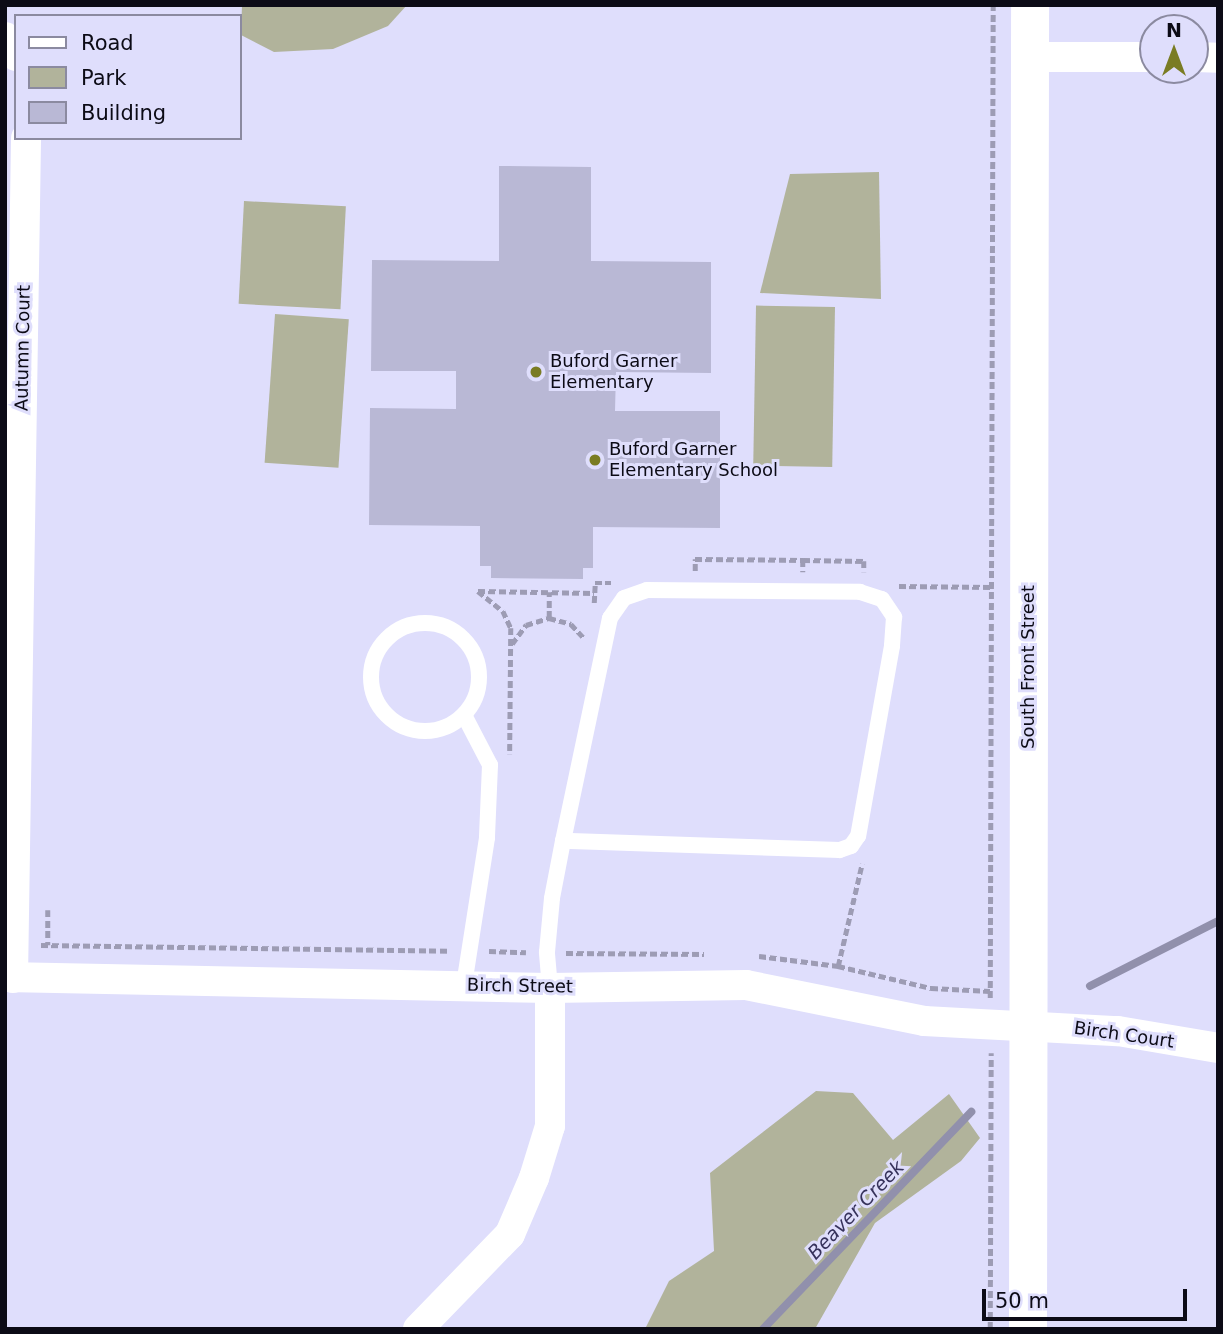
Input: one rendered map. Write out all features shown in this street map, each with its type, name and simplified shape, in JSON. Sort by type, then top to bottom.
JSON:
[{"type":"street","name":"South Front Street","points":[[1028,1329],[1031,1024],[1030,5]]},
{"type":"street","points":[[5,37],[14,53]]},
{"type":"street","points":[[1031,57],[1139,57]]},
{"type":"street","name":"Autumn Court","points":[[9,977],[26,140]]},
{"type":"street","name":"Birch Street","points":[[9,977],[550,988],[746,985],[924,1021],[1031,1024]]},
{"type":"street","points":[[418,1329],[510,1234],[534,1178],[550,1126],[550,988]]},
{"type":"street","name":"Birch Court","points":[[1031,1024],[1118,1031],[1218,1048]]},
{"type":"lane","points":[[550,988],[548,939],[563,841],[610,618],[624,598],[647,590],[860,592],[882,599],[894,617],[892,646],[858,836],[851,846],[841,850],[563,841]]},
{"type":"lane","points":[[414,625],[442,626],[470,648],[479,682],[464,715],[434,731],[416,731],[386,715],[371,684],[372,666],[390,637],[414,625]]},
{"type":"lane","points":[[464,715],[490,765],[487,838],[464,985]]},
{"type":"path","points":[[990,999],[993,5]]},
{"type":"path","points":[[695,583],[695,559],[803,560],[864,561],[864,585]]},
{"type":"path","points":[[803,560],[803,584]]},
{"type":"path","points":[[594,608],[595,583],[620,583]]},
{"type":"path","points":[[901,597],[891,588],[992,587]]},
{"type":"path","points":[[478,591],[594,593]]},
{"type":"path","points":[[549,618],[550,592]]},
{"type":"path","points":[[512,645],[526,625],[549,618],[571,624],[586,643]]},
{"type":"path","points":[[838,966],[862,861]]},
{"type":"path","points":[[48,910],[48,945]]},
{"type":"path","points":[[990,1329],[991,1046]]},
{"type":"green space","points":[[242,5],[407,5],[388,26],[333,49],[274,52],[242,36]]},
{"type":"green space","points":[[879,172],[881,299],[760,293],[790,174]]},
{"type":"green space","points":[[244,201],[346,206],[340,309],[239,304]]},
{"type":"green space","points":[[756,306],[835,307],[832,467],[753,466]]},
{"type":"green space","points":[[275,314],[349,319],[338,468],[265,463]]},
{"type":"green space","points":[[816,1091],[853,1093],[893,1140],[949,1094],[980,1138],[961,1161],[875,1223],[815,1329],[645,1329],[669,1281],[714,1251],[710,1173]]},
{"type":"building","name":"Buford Garner Elementary","points":[[499,166],[591,167],[591,261],[711,262],[711,373],[616,372],[615,411],[720,411],[720,528],[593,527],[593,568],[583,568],[583,579],[491,578],[491,566],[480,566],[480,526],[369,525],[370,408],[456,409],[456,371],[371,371],[372,260],[499,261]]},
{"type":"waterway","name":"Beaver Creek","points":[[1090,986],[1218,921]]},
{"type":"waterway","name":"Beaver Creek","points":[[763,1329],[971,1112]]},
{"type":"place","name":"Buford Garner Elementary","points":[[536,372]]},
{"type":"place","name":"Buford Garner Elementary School","points":[[595,460]]}]
